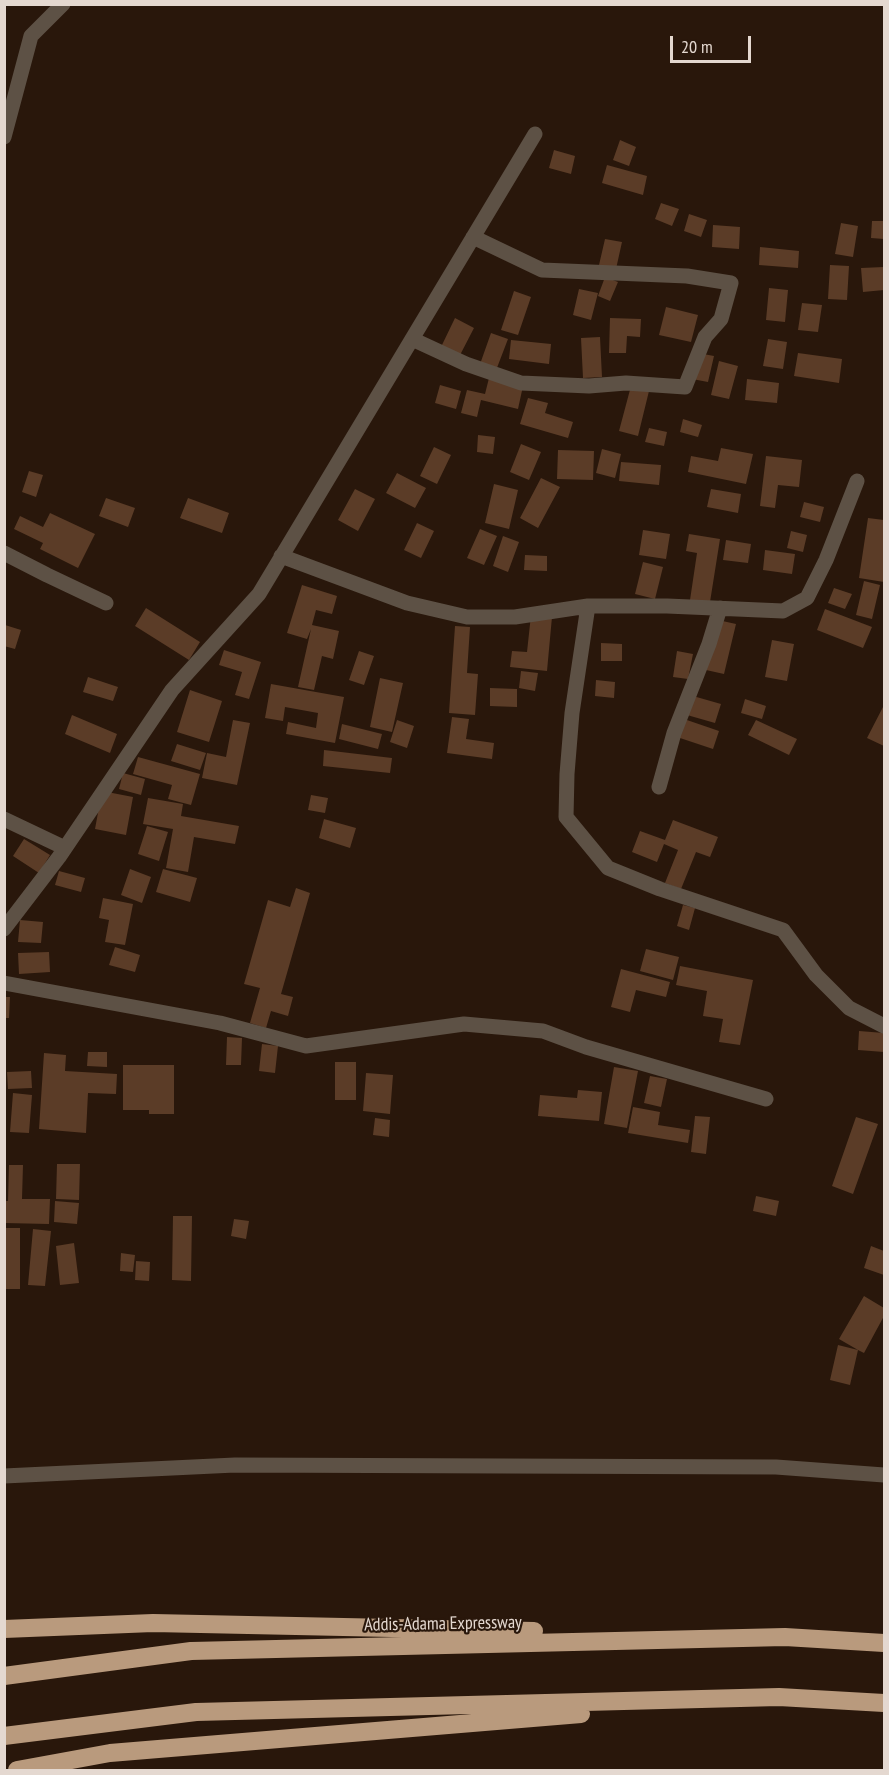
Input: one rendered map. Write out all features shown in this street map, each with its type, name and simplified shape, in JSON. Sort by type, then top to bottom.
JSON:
[{"type":"highway","points":[[4,1629],[153,1623],[785,1637]]},
{"type":"highway","name":"Addis-Adama Expressway","points":[[4,1676],[191,1651],[785,1637],[885,1643]]},
{"type":"highway","points":[[16,1770],[110,1753],[779,1697]]},
{"type":"highway","points":[[4,1736],[196,1712],[779,1697],[885,1703]]},
{"type":"street","points":[[4,138],[31,36],[63,4]]},
{"type":"street","points":[[4,929],[65,848],[172,690],[259,594],[535,134]]},
{"type":"street","points":[[412,339],[466,364],[521,383],[589,386],[626,383],[685,387],[705,337],[721,319],[731,283],[687,276],[542,270],[473,237]]},
{"type":"street","points":[[281,556],[407,603],[467,617],[515,617],[588,606],[783,611],[807,598],[826,560],[857,481]]},
{"type":"street","points":[[4,552],[106,603]]},
{"type":"street","points":[[588,606],[572,713],[566,817],[608,868],[660,889],[783,930],[816,975],[849,1008],[885,1026]]},
{"type":"street","points":[[659,787],[674,733],[709,644],[720,608]]},
{"type":"street","points":[[4,819],[65,848]]},
{"type":"street","points":[[4,983],[220,1023],[306,1046],[464,1024],[543,1031],[586,1047],[766,1099]]},
{"type":"street","points":[[4,1476],[235,1465],[776,1467],[885,1474]]},
{"type":"building","points":[[620,140],[636,147],[629,166],[613,160]]},
{"type":"building","points":[[554,150],[575,156],[571,174],[549,168]]},
{"type":"building","points":[[607,165],[647,176],[643,195],[602,183]]},
{"type":"building","points":[[661,203],[679,209],[672,226],[655,219]]},
{"type":"building","points":[[689,214],[707,220],[701,237],[684,231]]},
{"type":"building","points":[[872,221],[884,221],[884,239],[871,238]]},
{"type":"building","points":[[841,223],[858,226],[853,257],[835,254]]},
{"type":"building","points":[[713,225],[740,227],[739,249],[712,247]]},
{"type":"building","points":[[605,239],[622,242],[616,269],[599,265]]},
{"type":"building","points":[[760,247],[799,251],[798,268],[759,265]]},
{"type":"building","points":[[830,265],[849,266],[847,300],[828,299]]},
{"type":"building","points":[[884,267],[884,290],[863,292],[861,268]]},
{"type":"building","points":[[605,277],[618,282],[610,301],[598,296]]},
{"type":"building","points":[[769,288],[788,290],[785,322],[766,320]]},
{"type":"building","points":[[579,289],[598,293],[591,320],[573,315]]},
{"type":"building","points":[[514,291],[531,297],[518,335],[501,330]]},
{"type":"building","points":[[802,303],[822,305],[818,332],[798,330]]},
{"type":"building","points":[[666,307],[698,315],[691,342],[659,335]]},
{"type":"building","points":[[455,318],[474,328],[459,357],[441,347]]},
{"type":"building","points":[[610,318],[641,319],[640,337],[627,336],[626,353],[609,353]]},
{"type":"building","points":[[491,333],[508,339],[495,373],[479,367]]},
{"type":"building","points":[[600,337],[602,377],[583,378],[581,338]]},
{"type":"building","points":[[768,339],[787,342],[783,369],[763,366]]},
{"type":"building","points":[[511,340],[551,344],[549,364],[509,359]]},
{"type":"building","points":[[698,353],[714,356],[708,382],[692,379]]},
{"type":"building","points":[[798,353],[842,359],[839,383],[794,376]]},
{"type":"building","points":[[719,361],[738,366],[729,399],[711,395]]},
{"type":"building","points":[[489,378],[523,386],[518,409],[481,400],[477,417],[461,413],[467,390],[485,394]]},
{"type":"building","points":[[747,379],[779,383],[777,403],[745,400]]},
{"type":"building","points":[[440,385],[461,391],[456,409],[435,403]]},
{"type":"building","points":[[631,386],[649,391],[638,436],[619,431]]},
{"type":"building","points":[[528,398],[548,403],[545,413],[573,422],[568,438],[520,424]]},
{"type":"building","points":[[683,419],[702,425],[698,437],[680,432]]},
{"type":"building","points":[[649,428],[667,432],[664,446],[645,442]]},
{"type":"building","points":[[478,435],[495,437],[493,454],[477,452]]},
{"type":"building","points":[[521,444],[541,452],[529,480],[510,472]]},
{"type":"building","points":[[434,447],[451,455],[437,484],[420,476]]},
{"type":"building","points":[[721,448],[753,454],[746,484],[688,472],[691,456],[718,461]]},
{"type":"building","points":[[602,449],[621,454],[615,478],[596,473]]},
{"type":"building","points":[[558,450],[594,451],[593,480],[557,479]]},
{"type":"building","points":[[766,456],[802,460],[799,487],[778,485],[775,508],[760,506]]},
{"type":"building","points":[[621,462],[661,465],[659,485],[619,481]]},
{"type":"building","points":[[29,471],[43,475],[36,497],[22,492]]},
{"type":"building","points":[[397,473],[426,488],[415,508],[386,493]]},
{"type":"building","points":[[541,478],[560,487],[538,528],[520,518]]},
{"type":"building","points":[[494,484],[518,490],[509,529],[485,523]]},
{"type":"building","points":[[355,489],[375,499],[358,531],[338,520]]},
{"type":"building","points":[[711,489],[741,494],[738,513],[707,507]]},
{"type":"building","points":[[106,498],[135,508],[128,527],[99,516]]},
{"type":"building","points":[[188,498],[229,513],[222,533],[180,518]]},
{"type":"building","points":[[804,502],[824,507],[820,522],[800,517]]},
{"type":"building","points":[[50,513],[95,534],[78,568],[40,549],[43,543],[14,529],[20,516],[43,527]]},
{"type":"building","points":[[868,518],[884,520],[884,582],[859,578]]},
{"type":"building","points":[[417,523],[434,531],[421,558],[404,550]]},
{"type":"building","points":[[480,529],[497,536],[484,565],[467,558]]},
{"type":"building","points":[[643,530],[670,534],[666,559],[639,555]]},
{"type":"building","points":[[791,531],[807,535],[803,552],[787,548]]},
{"type":"building","points":[[689,534],[720,539],[710,602],[690,600],[697,553],[686,551]]},
{"type":"building","points":[[503,536],[519,542],[508,572],[493,566]]},
{"type":"building","points":[[726,540],[751,544],[748,563],[723,560]]},
{"type":"building","points":[[765,550],[795,554],[792,574],[763,570]]},
{"type":"building","points":[[525,555],[547,556],[547,571],[524,570]]},
{"type":"building","points":[[643,562],[663,567],[655,599],[635,594]]},
{"type":"building","points":[[864,581],[880,585],[872,619],[856,615]]},
{"type":"building","points":[[302,585],[337,596],[332,614],[316,610],[312,625],[339,631],[333,659],[322,656],[314,690],[298,687],[311,629],[307,639],[287,633]]},
{"type":"building","points":[[834,588],[852,594],[845,609],[828,603]]},
{"type":"building","points":[[146,608],[200,642],[189,660],[135,626]]},
{"type":"building","points":[[825,609],[872,627],[863,648],[817,630]]},
{"type":"building","points":[[531,615],[552,617],[547,671],[510,667],[512,651],[527,652]]},
{"type":"building","points":[[718,620],[736,624],[724,674],[706,670]]},
{"type":"building","points":[[5,625],[21,630],[15,649],[4,646]]},
{"type":"building","points":[[455,626],[470,627],[467,673],[478,674],[475,715],[449,713]]},
{"type":"building","points":[[772,640],[794,644],[787,681],[765,677]]},
{"type":"building","points":[[601,643],[622,644],[622,661],[601,661]]},
{"type":"building","points":[[224,650],[261,662],[249,699],[235,695],[242,672],[219,665]]},
{"type":"building","points":[[359,651],[374,656],[364,685],[349,680]]},
{"type":"building","points":[[677,651],[693,654],[688,679],[673,677]]},
{"type":"building","points":[[521,671],[538,673],[535,691],[519,688]]},
{"type":"building","points":[[88,677],[118,687],[113,701],[83,692]]},
{"type":"building","points":[[380,678],[403,683],[392,732],[370,727]]},
{"type":"building","points":[[596,680],[615,682],[614,698],[595,696]]},
{"type":"building","points":[[271,684],[344,697],[335,743],[286,734],[288,722],[316,728],[318,713],[285,707],[283,721],[265,718]]},
{"type":"building","points":[[490,688],[517,689],[517,707],[490,706]]},
{"type":"building","points":[[190,690],[222,701],[209,742],[177,732]]},
{"type":"building","points":[[693,696],[721,704],[715,723],[687,715]]},
{"type":"building","points":[[745,699],[766,706],[762,719],[741,713]]},
{"type":"building","points":[[884,708],[884,746],[867,738]]},
{"type":"building","points":[[72,715],[117,734],[110,753],[65,734]]},
{"type":"building","points":[[452,717],[469,719],[466,739],[494,743],[492,759],[447,753]]},
{"type":"building","points":[[684,719],[719,731],[713,749],[677,737]]},
{"type":"building","points":[[233,720],[250,723],[237,785],[202,778],[207,753],[226,757]]},
{"type":"building","points":[[397,720],[414,726],[407,748],[390,742]]},
{"type":"building","points":[[756,720],[797,739],[789,755],[748,735]]},
{"type":"building","points":[[342,724],[382,734],[378,749],[339,739]]},
{"type":"building","points":[[177,744],[206,753],[200,770],[171,761]]},
{"type":"building","points":[[324,750],[392,758],[390,773],[323,766]]},
{"type":"building","points":[[138,757],[200,774],[191,805],[168,799],[172,785],[133,774]]},
{"type":"building","points":[[123,773],[145,779],[141,795],[119,789]]},
{"type":"building","points":[[102,791],[133,797],[126,835],[95,829]]},
{"type":"building","points":[[311,795],[328,798],[325,813],[308,810]]},
{"type":"building","points":[[148,798],[183,804],[181,816],[239,826],[235,844],[194,837],[188,872],[166,868],[173,829],[143,824]]},
{"type":"building","points":[[324,819],[356,828],[350,848],[319,838]]},
{"type":"building","points":[[673,820],[718,837],[710,857],[696,852],[681,889],[665,883],[678,850],[664,844],[657,862],[632,852],[640,831],[665,840]]},
{"type":"building","points":[[147,826],[168,832],[159,861],[138,854]]},
{"type":"building","points":[[24,839],[50,855],[39,873],[13,856]]},
{"type":"building","points":[[130,869],[151,877],[142,903],[121,895]]},
{"type":"building","points":[[163,869],[197,878],[190,902],[156,892]]},
{"type":"building","points":[[59,871],[85,878],[81,892],[55,885]]},
{"type":"building","points":[[296,888],[310,893],[281,994],[293,997],[288,1016],[271,1011],[266,1028],[250,1023],[260,988],[244,984],[268,900],[290,907]]},
{"type":"building","points":[[103,898],[133,904],[125,945],[105,942],[109,920],[99,918]]},
{"type":"building","points":[[683,905],[695,908],[689,930],[677,926]]},
{"type":"building","points":[[20,920],[43,922],[41,943],[18,942]]},
{"type":"building","points":[[115,947],[140,955],[135,972],[109,965]]},
{"type":"building","points":[[646,949],[679,957],[673,980],[640,971]]},
{"type":"building","points":[[49,952],[50,972],[19,974],[18,953]]},
{"type":"building","points":[[680,966],[753,980],[740,1045],[719,1042],[723,1019],[703,1016],[707,991],[676,985]]},
{"type":"building","points":[[621,969],[670,982],[666,997],[636,990],[630,1012],[611,1007]]},
{"type":"building","points":[[4,997],[10,997],[9,1018],[4,1018]]},
{"type":"building","points":[[859,1031],[884,1033],[884,1052],[858,1050]]},
{"type":"building","points":[[227,1037],[242,1038],[241,1065],[226,1065]]},
{"type":"building","points":[[262,1044],[278,1046],[275,1073],[259,1071]]},
{"type":"building","points":[[88,1052],[107,1052],[107,1067],[87,1066]]},
{"type":"building","points":[[44,1053],[66,1055],[65,1071],[117,1074],[116,1094],[88,1093],[86,1133],[39,1129]]},
{"type":"building","points":[[335,1062],[356,1062],[356,1100],[335,1100]]},
{"type":"building","points":[[123,1065],[174,1065],[174,1114],[149,1114],[149,1110],[123,1110]]},
{"type":"building","points":[[614,1067],[638,1071],[627,1128],[604,1124]]},
{"type":"building","points":[[31,1071],[32,1088],[8,1089],[7,1072]]},
{"type":"building","points":[[366,1073],[393,1075],[390,1114],[363,1111]]},
{"type":"building","points":[[650,1076],[667,1079],[661,1107],[644,1103]]},
{"type":"building","points":[[578,1090],[602,1092],[599,1121],[538,1116],[540,1095],[577,1098]]},
{"type":"building","points":[[13,1093],[32,1095],[29,1133],[10,1132]]},
{"type":"building","points":[[633,1107],[660,1112],[658,1125],[690,1130],[688,1143],[628,1133]]},
{"type":"building","points":[[695,1116],[710,1117],[706,1154],[691,1152]]},
{"type":"building","points":[[856,1117],[878,1124],[853,1194],[832,1186]]},
{"type":"building","points":[[375,1118],[390,1120],[389,1137],[373,1135]]},
{"type":"building","points":[[57,1164],[80,1164],[79,1200],[56,1199]]},
{"type":"building","points":[[9,1165],[23,1165],[22,1199],[50,1199],[49,1224],[4,1223],[4,1201],[8,1201]]},
{"type":"building","points":[[756,1196],[779,1201],[776,1216],[753,1211]]},
{"type":"building","points":[[55,1201],[79,1203],[77,1224],[54,1222]]},
{"type":"building","points":[[173,1216],[192,1216],[191,1281],[172,1280]]},
{"type":"building","points":[[234,1219],[249,1221],[246,1239],[231,1236]]},
{"type":"building","points":[[4,1228],[20,1228],[20,1289],[4,1289]]},
{"type":"building","points":[[33,1229],[51,1231],[45,1286],[28,1285]]},
{"type":"building","points":[[74,1243],[79,1283],[60,1285],[56,1246]]},
{"type":"building","points":[[871,1246],[884,1251],[884,1275],[864,1268]]},
{"type":"building","points":[[121,1253],[135,1255],[133,1272],[120,1271]]},
{"type":"building","points":[[136,1261],[150,1262],[149,1281],[135,1280]]},
{"type":"building","points":[[864,1296],[884,1308],[884,1316],[864,1353],[839,1339]]},
{"type":"building","points":[[838,1345],[858,1350],[850,1385],[830,1380]]}]
